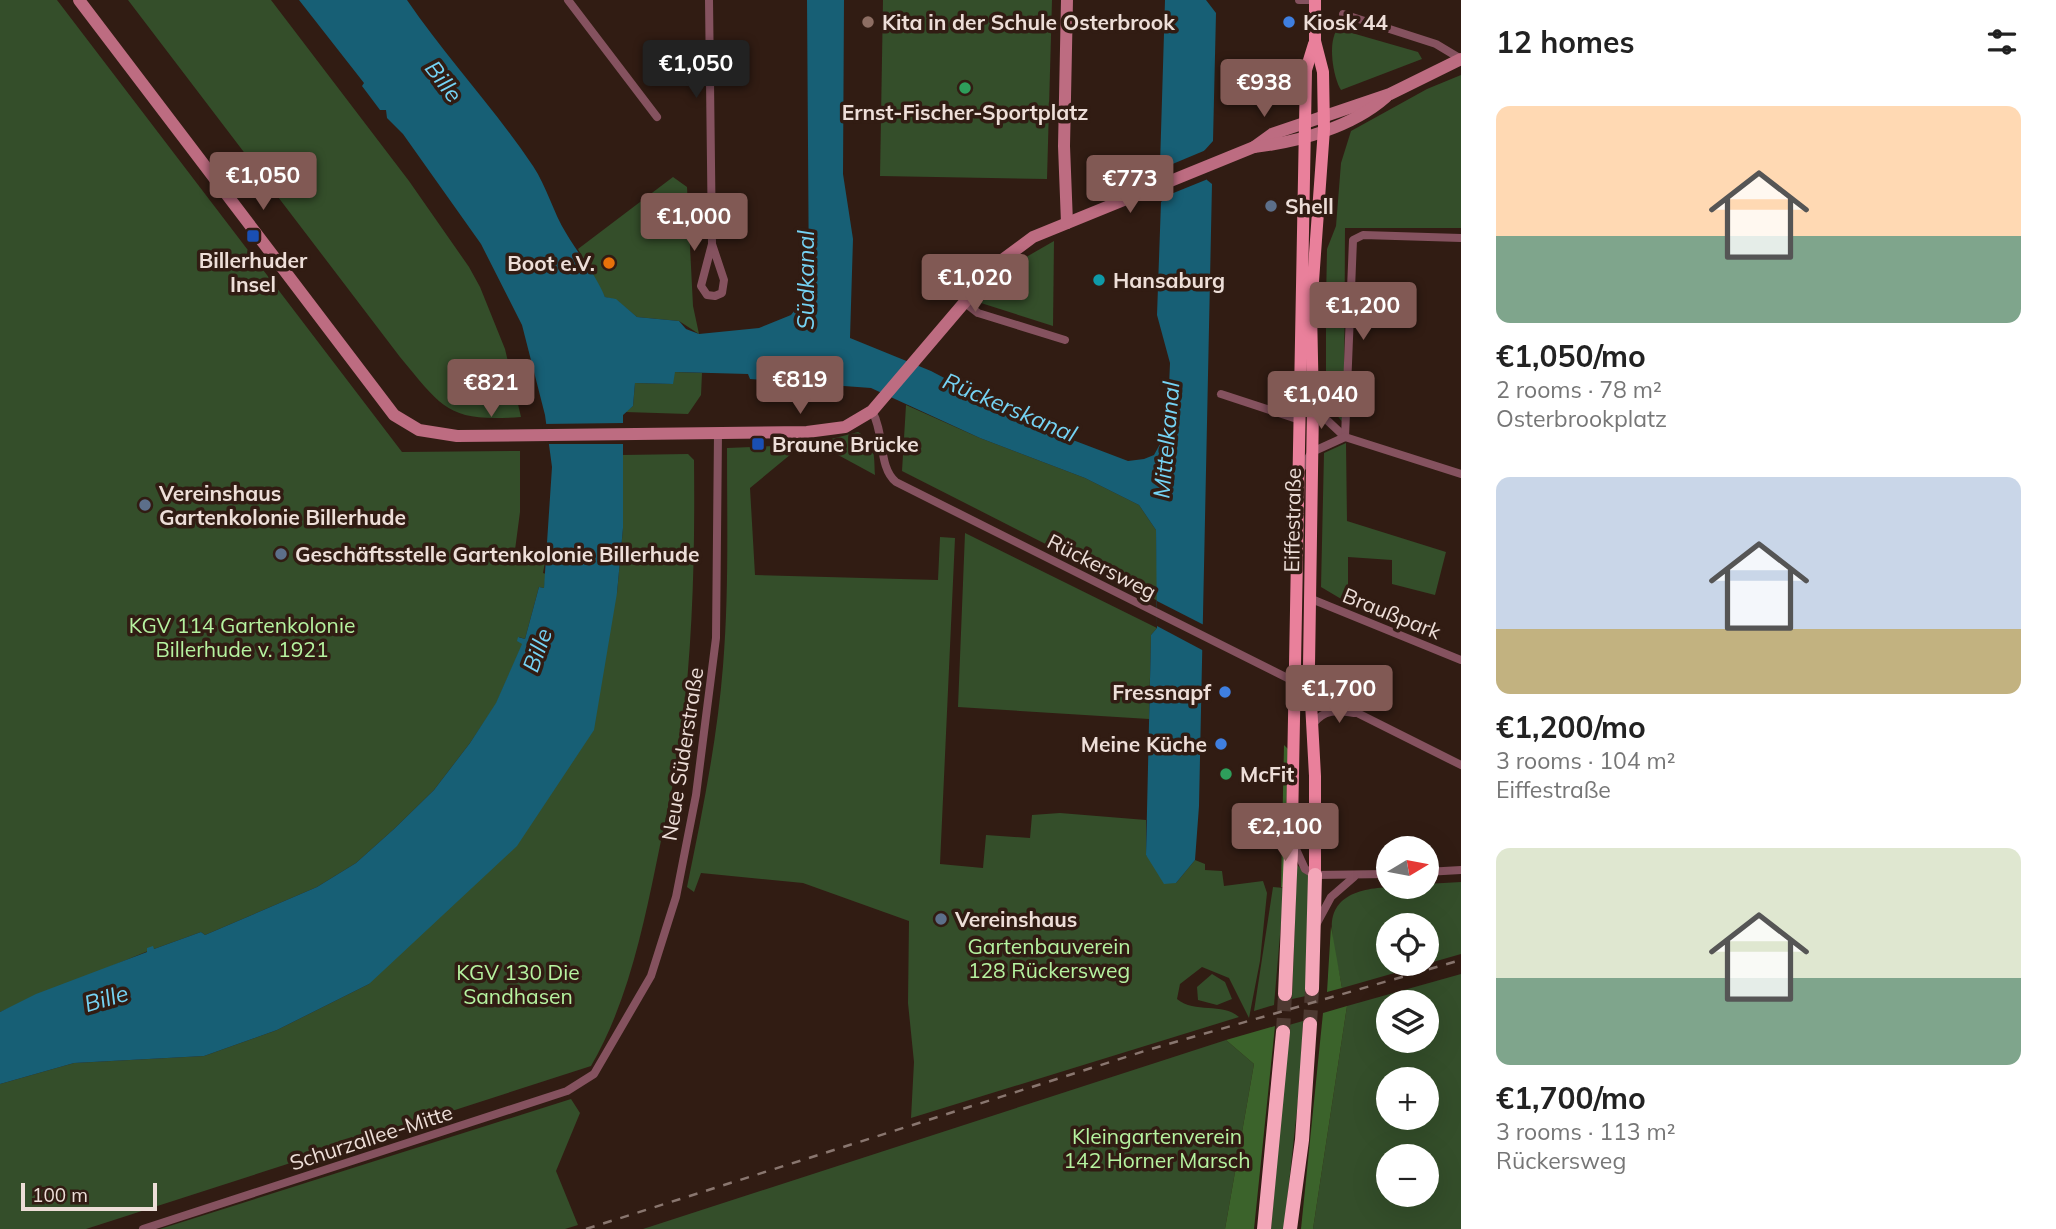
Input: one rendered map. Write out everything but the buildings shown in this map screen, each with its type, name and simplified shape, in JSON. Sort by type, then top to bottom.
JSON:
[{"type":"highway","points":[[1285,994],[1292,827]]},
{"type":"highway","points":[[1312,989],[1315,874]]},
{"type":"highway","points":[[1290,1229],[1302,1140],[1310,1024]]},
{"type":"highway","points":[[1265,1229],[1283,1031]]},
{"type":"main road","name":"Eiffestraße","points":[[1315,0],[1315,41],[1322,72],[1324,129],[1311,309],[1313,407],[1309,687],[1315,874]]},
{"type":"main road","name":"Eiffestraße","points":[[1292,827],[1306,70],[1315,41]]},
{"type":"street","points":[[79,0],[394,415],[419,430],[440,435],[718,433],[829,430],[851,424],[872,411],[1012,250],[1033,237],[1254,147],[1272,134],[1324,129],[1364,114],[1390,94]]},
{"type":"street","points":[[568,0],[657,117]]},
{"type":"street","points":[[709,0],[712,244],[701,286],[707,295],[715,296],[722,293],[725,285],[712,244]]},
{"type":"street","points":[[1067,0],[1064,146],[1067,223]]},
{"type":"street","points":[[1299,0],[1315,0]]},
{"type":"street","points":[[1343,14],[1427,40],[1461,59]]},
{"type":"street","points":[[1306,129],[1323,116],[1390,94],[1461,59]]},
{"type":"street","points":[[1345,437],[1351,248],[1354,239],[1363,235],[1461,238]]},
{"type":"street","points":[[964,302],[978,313],[1065,340]]},
{"type":"street","points":[[1221,394],[1300,420]]},
{"type":"street","points":[[1313,407],[1345,437],[1461,474]]},
{"type":"street","name":"Rückersweg","points":[[872,411],[882,433],[886,470],[897,482],[1461,765]]},
{"type":"street","name":"Neue Süderstraße","points":[[601,1063],[619,1026],[651,976],[659,955],[676,897],[696,795],[718,611],[718,433]]},
{"type":"street","points":[[1299,472],[1312,452],[1345,437]]},
{"type":"street","name":"Braußpark","points":[[1310,598],[1461,660]]},
{"type":"street","name":"Rückersweg","points":[[1311,727],[1318,718],[1331,711],[1361,714]]},
{"type":"street","points":[[1292,827],[1297,856],[1305,869],[1315,874],[1376,875]]},
{"type":"street","points":[[1439,871],[1461,870]]},
{"type":"street","points":[[1314,929],[1331,897],[1355,876]]},
{"type":"street","name":"Schurzallee-Mitte","points":[[143,1229],[567,1091],[594,1074],[601,1063]]},
{"type":"green space","name":"KGV 114 Gartenkolonie Billerhude v. 1921","points":[[0,0],[57,0],[402,452],[520,451],[520,512],[515,550],[546,556],[543,573],[546,574],[544,588],[539,587],[525,639],[519,637],[518,641],[523,643],[496,704],[434,790],[356,863],[317,887],[205,935],[201,932],[154,949],[147,948],[148,951],[0,1012]]},
{"type":"green space","points":[[128,0],[271,0],[409,181],[469,267],[505,349],[521,417],[497,418],[463,414],[450,409],[427,389]]},
{"type":"green space","name":"Ernst-Fischer-Sportplatz","points":[[883,0],[1052,0],[1047,179],[880,176]]},
{"type":"green space","points":[[1338,29],[1418,52],[1422,59],[1341,90],[1332,59],[1333,41]]},
{"type":"green space","points":[[1461,75],[1461,228],[1345,228],[1344,424],[1326,402],[1327,249],[1336,226],[1341,163],[1351,131],[1427,89]]},
{"type":"green space","points":[[673,177],[687,187],[693,306],[699,334],[679,321],[637,317],[616,300],[605,297],[578,249]]},
{"type":"green space","points":[[1054,241],[1053,326],[981,303],[1021,260]]},
{"type":"green space","points":[[674,372],[702,373],[701,395],[688,414],[625,412],[633,406],[635,383],[672,384]]},
{"type":"green space","points":[[906,405],[980,438],[1085,478],[1139,505],[1156,530],[1158,601],[902,471]]},
{"type":"green space","points":[[858,432],[871,445],[875,475],[816,443]]},
{"type":"green space","points":[[1346,443],[1347,521],[1446,552],[1435,595],[1392,584],[1392,560],[1348,557],[1348,603],[1321,587],[1324,453]]},
{"type":"green space","name":"Gartenbauverein 128 Rückersweg","points":[[802,445],[750,488],[755,575],[938,580],[940,537],[955,538],[940,864],[983,868],[986,835],[1030,838],[1032,815],[1060,813],[1146,820],[1146,855],[1176,883],[1195,860],[1205,864],[1205,870],[1222,871],[1224,886],[1263,881],[1267,893],[1260,961],[1249,1018],[1229,978],[1202,967],[1180,984],[1177,999],[1192,1006],[1225,1010],[1239,1017],[911,1118],[914,1062],[908,1003],[909,921],[803,883],[701,873],[694,892],[687,887],[713,750],[723,666],[727,585],[727,448]]},
{"type":"green space","name":"KGV 130 Die Sandhasen","points":[[688,454],[694,460],[694,562],[689,663],[680,747],[639,943],[614,1019],[591,1066],[86,1229],[0,1229],[0,1084],[74,1063],[204,1056],[277,1030],[369,984],[617,593],[623,528],[622,455]]},
{"type":"green space","points":[[965,533],[1157,628],[1151,635],[1149,719],[958,707]]},
{"type":"green space","points":[[1284,745],[1288,749],[1284,888],[1281,887]]},
{"type":"green space","points":[[1297,865],[1309,876],[1306,996],[1292,999]]},
{"type":"green space","points":[[1461,882],[1461,954],[1439,960],[1439,913],[1376,913],[1376,976],[1384,976],[1342,988],[1332,935],[1334,912],[1342,901],[1367,889],[1376,888],[1376,900],[1438,900],[1439,883]]},
{"type":"green space","points":[[1273,887],[1284,888],[1274,1005],[1254,1011]]},
{"type":"green space","points":[[1331,926],[1342,988],[1327,992]]},
{"type":"green space","points":[[1212,974],[1225,982],[1232,999],[1217,1005],[1198,1000],[1197,987]]},
{"type":"green space","points":[[1461,974],[1461,1229],[1313,1229],[1347,1006],[1376,998],[1376,1053],[1439,1053],[1439,990],[1404,990]]},
{"type":"green space","points":[[1347,1006],[1313,1229],[1301,1229],[1323,1013]]},
{"type":"green space","points":[[1303,1021],[1300,1082],[1284,1229],[1271,1229],[1289,1025]]},
{"type":"green space","points":[[1275,1026],[1254,1229],[1225,1229],[1254,1064],[1226,1040]]},
{"type":"green space","name":"Kleingartenverein 142 Horner Marsch","points":[[1226,1040],[1254,1064],[1225,1229],[643,1229]]},
{"type":"green space","points":[[571,1099],[580,1113],[556,1171],[578,1225],[565,1229],[160,1229]]},
{"type":"water","points":[[299,0],[407,0],[533,166],[561,225],[605,297],[616,299],[637,317],[679,321],[686,329],[699,334],[759,328],[791,315],[809,292],[807,0],[844,0],[843,174],[853,239],[850,338],[931,371],[1036,426],[1128,461],[1154,455],[1160,444],[1168,410],[1170,363],[1157,315],[1161,202],[1168,196],[1165,168],[1160,165],[1165,0],[1206,0],[1216,13],[1213,141],[1204,151],[1207,180],[1212,184],[1199,806],[1195,860],[1176,883],[1164,884],[1146,855],[1151,635],[1157,628],[1156,530],[1139,505],[1085,478],[980,438],[871,388],[750,379],[748,374],[675,372],[673,384],[635,383],[633,406],[623,415],[623,528],[617,593],[594,730],[517,846],[369,984],[277,1030],[204,1056],[74,1063],[0,1084],[0,1012],[36,994],[147,952],[147,948],[153,946],[154,949],[201,932],[205,935],[317,887],[356,863],[394,829],[434,790],[496,703],[522,644],[517,641],[518,637],[525,639],[539,587],[544,588],[552,467],[545,415],[522,325],[481,244],[403,134],[387,118],[386,110],[380,110],[362,86],[364,83]]},
{"type":"pier","points":[[1206,150],[1208,179],[1166,196],[1163,168]]},
{"type":"pier","points":[[625,423],[625,444],[546,444],[542,424]]},
{"type":"pier","points":[[1157,601],[1204,625],[1204,651],[1157,626]]},
{"type":"tunnel","points":[[1310,1024],[1312,989]]},
{"type":"tunnel","points":[[1283,1032],[1285,994]]},
{"type":"railway","points":[[586,1229],[1151,1049],[1461,960]]},
{"type":"place","name":"Kita in der Schule Osterbrook","points":[[868,22]]},
{"type":"place","name":"Kiosk 44","points":[[1289,22]]},
{"type":"place","name":"Ernst-Fischer-Sportplatz","points":[[965,88]]},
{"type":"place","name":"Shell","points":[[1271,206]]},
{"type":"place","name":"Billerhuder Insel","points":[[253,236]]},
{"type":"place","name":"Boot e.V.","points":[[609,263]]},
{"type":"place","name":"Hansaburg","points":[[1099,280]]},
{"type":"place","name":"Braune Brücke","points":[[758,444]]},
{"type":"place","name":"Vereinshaus Gartenkolonie Billerhude","points":[[145,505]]},
{"type":"place","name":"Geschäftsstelle Gartenkolonie Billerhude","points":[[281,554]]},
{"type":"place","name":"Fressnapf","points":[[1225,692]]},
{"type":"place","name":"Meine Küche","points":[[1221,744]]},
{"type":"place","name":"McFit","points":[[1226,774]]},
{"type":"place","name":"Vereinshaus","points":[[941,919]]},
{"type":"water label","name":"Bille","points":[[444,81]]},
{"type":"water label","name":"Südkanal","points":[[805,280]]},
{"type":"water label","name":"Rückerskanal","points":[[1010,407]]},
{"type":"water label","name":"Mittelkanal","points":[[1166,440]]},
{"type":"water label","name":"Bille","points":[[537,650]]},
{"type":"water label","name":"Bille","points":[[106,998]]}]
